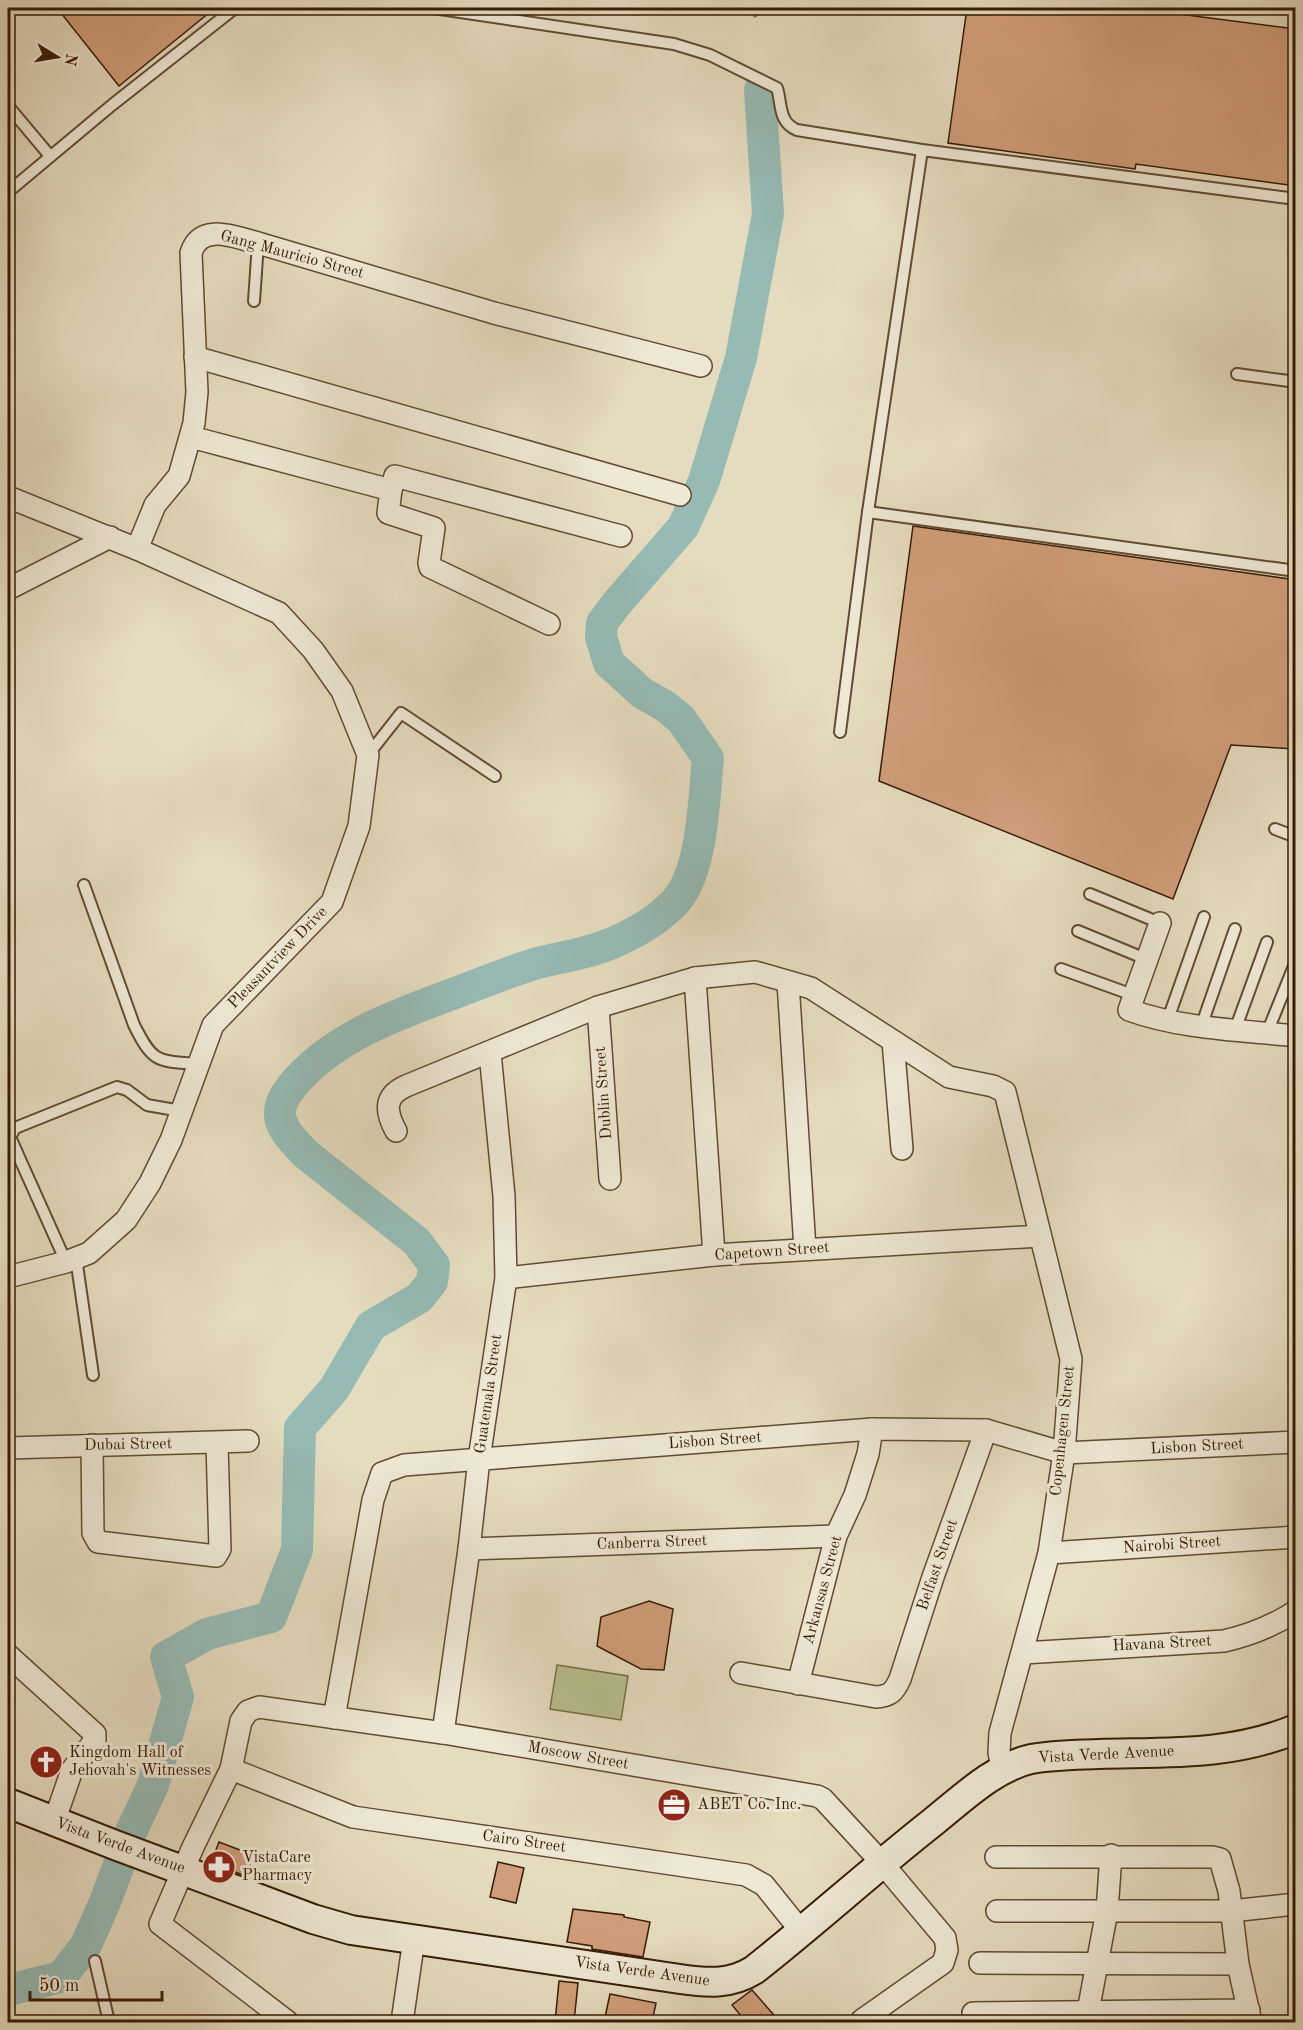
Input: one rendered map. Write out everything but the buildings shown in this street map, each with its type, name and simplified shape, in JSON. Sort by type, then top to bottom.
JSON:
[{"type":"street","name":"Gang Mauricio Street","points":[[137,549],[155,504],[179,476],[191,437],[197,392],[191,267],[195,243],[202,236],[212,234],[258,243],[494,313],[701,366]]},
{"type":"street","points":[[195,357],[680,495]]},
{"type":"street","points":[[191,437],[391,490]]},
{"type":"street","points":[[549,624],[430,567],[434,527],[388,513],[395,476],[621,536]]},
{"type":"street","name":"Pleasantview Drive","points":[[8,497],[110,537],[279,613],[313,650],[342,691],[368,755],[359,826],[332,902],[213,1024],[171,1140],[150,1183],[126,1220],[89,1252],[71,1260],[8,1277]]},
{"type":"street","points":[[8,589],[110,537]]},
{"type":"street","points":[[1160,923],[1129,1010],[1167,1022],[1296,1036]]},
{"type":"street","points":[[396,1131],[388,1110],[394,1091],[598,1007],[695,978],[755,972],[811,988],[893,1041],[902,1149]]},
{"type":"street","points":[[695,978],[714,1255]]},
{"type":"street","points":[[788,982],[806,1249]]},
{"type":"street","name":"Dublin Street","points":[[598,1007],[610,1179]]},
{"type":"street","name":"Copenhagen Street","points":[[893,1041],[949,1077],[993,1086],[1005,1092],[1071,1359],[1064,1453],[1049,1553],[1000,1733],[999,1752],[1002,1770]]},
{"type":"street","name":"Guatemala Street","points":[[443,1733],[469,1549],[479,1459],[506,1278],[504,1196],[490,1053]]},
{"type":"street","name":"Capetown Street","points":[[506,1278],[714,1255],[1040,1236]]},
{"type":"street","name":"Lisbon Street","points":[[334,1718],[373,1500],[382,1473],[404,1465],[872,1429],[986,1430],[1064,1453],[1296,1442]]},
{"type":"street","name":"Arkansas Street","points":[[798,1684],[836,1536],[855,1495],[868,1454],[872,1429]]},
{"type":"street","name":"Belfast Street","points":[[798,1684],[876,1697],[888,1697],[894,1691],[986,1430]]},
{"type":"street","name":"Dubai Street","points":[[8,1448],[248,1441]]},
{"type":"street","points":[[92,1445],[93,1533],[98,1542],[216,1556],[220,1549],[217,1443]]},
{"type":"street","name":"Canberra Street","points":[[469,1549],[836,1536]]},
{"type":"street","name":"Nairobi Street","points":[[1049,1553],[1296,1537]]},
{"type":"street","name":"Havana Street","points":[[1023,1653],[1224,1641],[1250,1635],[1278,1623],[1296,1611]]},
{"type":"street","points":[[8,1655],[95,1734],[95,1740],[72,1770],[54,1822]]},
{"type":"street","points":[[741,1673],[798,1684]]},
{"type":"street","name":"Moscow Street","points":[[231,1768],[241,1721],[248,1711],[259,1707],[443,1733],[817,1796],[823,1799],[882,1863],[945,1938],[948,1950],[943,1963],[862,2020]]},
{"type":"street","name":"Vista Verde Avenue","points":[[8,1803],[332,1925],[371,1934],[711,1983],[745,1976],[882,1863],[1002,1770],[1044,1757],[1231,1748],[1263,1741],[1296,1729]]},
{"type":"street","points":[[231,1768],[183,1869],[160,1924],[288,2022]]},
{"type":"street","name":"Cairo Street","points":[[231,1768],[353,1817],[746,1875],[764,1885],[801,1931]]},
{"type":"street","points":[[1087,2017],[1107,1911],[1111,1856]]},
{"type":"street","points":[[973,2013],[1087,2017],[1250,2016],[1238,1964],[1229,1891],[1220,1859],[1111,1856],[996,1857]]},
{"type":"street","points":[[998,1911],[1232,1911],[1296,1904]]},
{"type":"street","points":[[402,2022],[414,1940]]},
{"type":"street","points":[[980,1963],[1238,1964]]},
{"type":"lane","points":[[8,192],[235,8]]},
{"type":"lane","points":[[433,8],[674,44],[710,55],[777,88],[786,124],[797,130],[922,150],[1296,199]]},
{"type":"lane","points":[[8,106],[50,156]]},
{"type":"lane","points":[[840,732],[868,513],[922,150]]},
{"type":"lane","points":[[254,301],[258,243]]},
{"type":"lane","points":[[1237,374],[1296,382]]},
{"type":"lane","points":[[868,513],[1296,571]]},
{"type":"lane","points":[[368,755],[401,713],[495,776]]},
{"type":"lane","points":[[1275,829],[1296,837]]},
{"type":"lane","points":[[84,885],[134,1025],[143,1042],[153,1057],[171,1062],[198,1064]]},
{"type":"lane","points":[[1090,894],[1160,923]]},
{"type":"lane","points":[[1167,1022],[1204,917]]},
{"type":"lane","points":[[1201,1027],[1235,929]]},
{"type":"lane","points":[[1078,931],[1146,959]]},
{"type":"lane","points":[[1234,1030],[1267,942]]},
{"type":"lane","points":[[1268,1033],[1296,962]]},
{"type":"lane","points":[[1061,969],[1133,995]]},
{"type":"lane","points":[[93,1375],[71,1260],[10,1137],[11,1132],[15,1128],[117,1087],[127,1090],[147,1105],[181,1111]]},
{"type":"lane","points":[[95,1961],[108,2022]]},
{"type":"green space","points":[[557,1665],[628,1676],[621,1720],[550,1709]]},
{"type":"waterway","points":[[754,8],[755,15]]},
{"type":"waterway","points":[[8,1990],[61,1977],[86,1945],[131,1832],[153,1785],[178,1697],[166,1657],[207,1634],[271,1617],[297,1550],[300,1428],[334,1389],[371,1326],[419,1298],[432,1282],[434,1265],[417,1242],[307,1155],[292,1139],[283,1127],[280,1113],[286,1095],[298,1079],[315,1063],[371,1027],[509,972],[593,950],[632,934],[650,923],[675,902],[684,889],[691,872],[700,834],[708,758],[681,719],[665,706],[642,693],[609,663],[601,637],[602,623],[683,527],[704,481],[741,358],[768,214],[760,90]]},
{"type":"place","name":"Kingdom Hall of Jehovah's Witnesses","points":[[46,1762]]},
{"type":"place","name":"ABET Co. Inc.","points":[[674,1805]]},
{"type":"place","name":"VistaCare Pharmacy","points":[[219,1867]]}]
